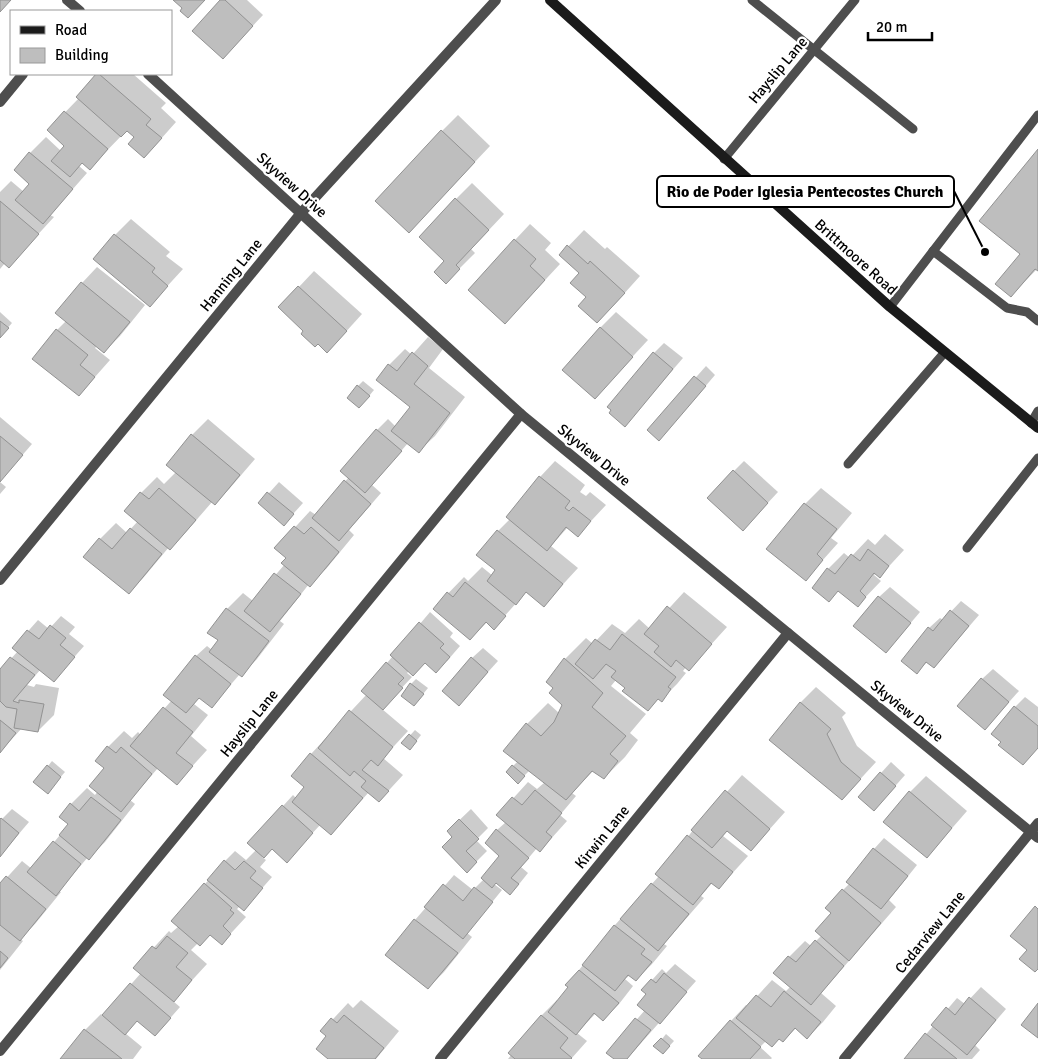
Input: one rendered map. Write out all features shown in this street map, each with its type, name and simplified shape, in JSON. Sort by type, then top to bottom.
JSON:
[{"type":"main road","name":"Brittmoore Road","points":[[550,0],[724,159],[890,306],[1035,426]]},
{"type":"street","points":[[67,0],[77,10]]},
{"type":"street","name":"Hanning Lane","points":[[0,580],[301,213],[496,0]]},
{"type":"street","points":[[0,102],[22,75]]},
{"type":"street","name":"Skyview Drive","points":[[149,75],[520,414],[1034,835]]},
{"type":"street","name":"Hayslip Lane","points":[[0,1050],[520,414]]},
{"type":"street","name":"Kirwin Lane","points":[[440,1059],[788,633]]},
{"type":"street","name":"Cedarview Lane","points":[[844,1059],[1034,835],[1038,823]]},
{"type":"lane","points":[[752,0],[913,129]]},
{"type":"lane","name":"Hayslip Lane","points":[[724,159],[855,0]]},
{"type":"lane","points":[[890,306],[1038,115]]},
{"type":"lane","points":[[933,251],[1007,308],[1027,312],[1038,320]]},
{"type":"lane","points":[[848,464],[946,352]]},
{"type":"lane","points":[[1035,426],[1038,411]]},
{"type":"lane","points":[[967,548],[1038,458]]},
{"type":"building","points":[[0,0],[11,0],[0,12]]},
{"type":"building","points":[[173,0],[205,0],[188,18],[180,11],[182,8]]},
{"type":"building","points":[[220,0],[225,0],[253,26],[223,59],[192,31]]},
{"type":"building","points":[[95,75],[100,75],[151,119],[146,125],[162,138],[144,158],[128,144],[134,137],[127,131],[121,137],[76,97]]},
{"type":"building","points":[[64,111],[108,149],[90,170],[82,163],[70,177],[51,161],[64,146],[47,130]]},
{"type":"building","points":[[441,130],[475,162],[409,233],[375,201]]},
{"type":"building","points":[[1038,149],[1038,271],[1035,269],[1011,297],[995,284],[1020,254],[979,221]]},
{"type":"building","points":[[29,152],[73,189],[43,224],[15,200],[29,184],[14,170]]},
{"type":"building","points":[[455,198],[489,230],[456,265],[460,269],[446,284],[434,272],[444,261],[419,237]]},
{"type":"building","points":[[0,201],[39,234],[9,268],[0,260]]},
{"type":"building","points":[[114,234],[155,268],[152,272],[168,286],[150,307],[93,259]]},
{"type":"building","points":[[514,239],[536,259],[530,266],[545,280],[505,324],[468,290]]},
{"type":"building","points":[[567,245],[588,264],[590,261],[625,293],[597,323],[578,306],[586,297],[570,283],[579,273],[559,255]]},
{"type":"building","points":[[81,282],[130,322],[104,353],[55,313]]},
{"type":"building","points":[[298,286],[347,331],[327,353],[318,344],[315,347],[301,334],[303,331],[278,307]]},
{"type":"building","points":[[0,321],[9,328],[0,338]]},
{"type":"building","points":[[600,327],[633,357],[595,399],[562,370]]},
{"type":"building","points":[[56,329],[88,355],[80,365],[95,377],[79,396],[32,359]]},
{"type":"building","points":[[412,352],[428,366],[414,384],[450,413],[419,453],[391,431],[410,407],[376,380],[388,364],[397,371]]},
{"type":"building","points":[[653,352],[673,369],[625,427],[609,413],[611,410],[607,407]]},
{"type":"building","points":[[694,376],[706,386],[659,441],[647,430]]},
{"type":"building","points":[[357,385],[370,396],[359,408],[347,398]]},
{"type":"building","points":[[376,429],[402,451],[365,493],[340,471]]},
{"type":"building","points":[[191,434],[240,475],[215,505],[166,465]]},
{"type":"building","points":[[0,436],[23,455],[0,482]]},
{"type":"building","points":[[733,470],[768,503],[743,531],[707,498]]},
{"type":"building","points":[[539,476],[570,501],[565,508],[569,511],[573,507],[591,521],[578,537],[566,527],[547,551],[506,517]]},
{"type":"building","points":[[344,480],[371,504],[339,541],[312,518]]},
{"type":"building","points":[[159,488],[196,520],[170,550],[124,511],[140,492],[149,499]]},
{"type":"building","points":[[267,492],[294,514],[284,526],[258,503]]},
{"type":"building","points":[[804,503],[837,529],[817,554],[823,560],[806,581],[766,549]]},
{"type":"building","points":[[294,526],[304,534],[311,527],[339,552],[310,587],[281,563],[286,558],[274,548]]},
{"type":"building","points":[[130,528],[162,554],[129,594],[83,557],[99,538],[112,549]]},
{"type":"building","points":[[497,530],[563,584],[544,607],[526,592],[516,605],[487,581],[495,570],[476,555]]},
{"type":"building","points":[[868,549],[889,566],[880,578],[874,573],[860,591],[866,597],[858,607],[838,591],[829,602],[812,588],[827,568],[835,574],[851,554],[860,561]]},
{"type":"building","points":[[274,573],[301,594],[270,632],[244,611]]},
{"type":"building","points":[[465,582],[506,616],[494,630],[486,622],[470,640],[433,609],[447,592],[453,597]]},
{"type":"building","points":[[878,596],[911,623],[886,653],[853,626]]},
{"type":"building","points":[[667,606],[712,644],[689,671],[676,660],[671,667],[654,652],[659,646],[644,634]]},
{"type":"building","points":[[226,608],[269,641],[242,677],[209,652],[218,640],[207,633]]},
{"type":"building","points":[[950,610],[969,626],[934,668],[926,662],[917,674],[901,661],[928,627],[933,631]]},
{"type":"building","points":[[419,622],[444,644],[440,648],[450,657],[436,673],[425,663],[413,676],[390,655]]},
{"type":"building","points":[[50,625],[66,638],[60,645],[75,657],[54,682],[12,648],[27,630],[39,639]]},
{"type":"building","points":[[622,634],[676,677],[668,687],[671,689],[662,702],[658,699],[648,711],[622,691],[625,688],[611,677],[616,671],[606,664],[593,679],[575,664],[595,639],[610,650]]},
{"type":"building","points":[[195,655],[231,684],[212,708],[199,698],[186,713],[163,695]]},
{"type":"building","points":[[10,657],[35,675],[13,701],[19,703],[19,700],[44,704],[38,732],[14,728],[17,709],[6,707],[0,701],[0,669]]},
{"type":"building","points":[[471,657],[488,672],[459,706],[442,691]]},
{"type":"building","points":[[564,658],[603,693],[592,707],[626,736],[610,754],[618,761],[604,779],[592,771],[566,800],[503,751],[526,723],[541,736],[554,722],[562,705],[549,693],[553,688],[546,682]]},
{"type":"building","points":[[386,662],[404,678],[398,684],[403,688],[383,710],[361,691]]},
{"type":"building","points":[[981,678],[1009,702],[985,730],[957,706]]},
{"type":"building","points":[[410,683],[424,694],[414,706],[401,696]]},
{"type":"building","points":[[800,702],[831,729],[827,734],[841,762],[861,779],[842,800],[769,740]]},
{"type":"building","points":[[1014,706],[1038,726],[1038,748],[1023,765],[998,745],[1001,742],[991,734]]},
{"type":"building","points":[[163,707],[193,732],[176,753],[193,766],[177,785],[130,746]]},
{"type":"building","points":[[349,710],[393,747],[378,766],[371,760],[362,770],[389,791],[379,802],[361,787],[366,781],[354,771],[350,776],[318,748]]},
{"type":"building","points":[[0,720],[16,733],[0,753]]},
{"type":"building","points":[[409,734],[417,741],[410,750],[401,743]]},
{"type":"building","points":[[107,746],[116,753],[121,747],[152,774],[121,812],[89,786],[104,768],[95,761]]},
{"type":"building","points":[[310,753],[363,798],[331,835],[292,802],[304,787],[291,776]]},
{"type":"building","points":[[47,765],[61,777],[48,794],[33,782]]},
{"type":"building","points":[[512,765],[525,776],[518,784],[506,772]]},
{"type":"building","points":[[880,772],[896,786],[874,811],[858,797]]},
{"type":"building","points":[[535,790],[562,813],[546,832],[552,837],[540,852],[496,815],[512,797],[522,805]]},
{"type":"building","points":[[725,790],[770,829],[751,851],[727,831],[712,848],[691,830]]},
{"type":"building","points":[[909,791],[952,828],[927,858],[883,822]]},
{"type":"building","points":[[91,797],[121,820],[89,860],[59,835],[68,824],[59,817],[70,803],[79,811]]},
{"type":"building","points":[[282,805],[313,833],[287,863],[272,849],[264,858],[247,843]]},
{"type":"building","points":[[0,819],[19,833],[0,857]]},
{"type":"building","points":[[459,819],[479,839],[466,851],[477,862],[467,873],[442,847],[452,837],[447,831]]},
{"type":"building","points":[[496,829],[529,858],[511,878],[519,884],[510,895],[496,883],[492,888],[481,878],[499,856],[485,843]]},
{"type":"building","points":[[687,835],[733,872],[719,889],[711,883],[693,905],[655,874]]},
{"type":"building","points":[[53,841],[81,864],[56,896],[27,872]]},
{"type":"building","points":[[873,848],[908,876],[881,909],[846,882]]},
{"type":"building","points":[[224,860],[235,870],[244,861],[256,871],[250,878],[263,888],[244,911],[207,880]]},
{"type":"building","points":[[6,876],[46,909],[20,941],[0,925],[0,883]]},
{"type":"building","points":[[204,883],[232,908],[230,910],[234,913],[223,926],[231,934],[222,945],[210,935],[200,946],[171,921]]},
{"type":"building","points":[[651,883],[689,914],[658,951],[620,919]]},
{"type":"building","points":[[443,884],[463,901],[474,887],[493,902],[463,939],[424,907]]},
{"type":"building","points":[[842,889],[881,923],[849,961],[815,931],[831,913],[825,908]]},
{"type":"building","points":[[1035,906],[1038,909],[1038,969],[1035,972],[1019,959],[1027,950],[1010,936]]},
{"type":"building","points":[[414,919],[458,953],[428,989],[385,955]]},
{"type":"building","points":[[614,925],[645,949],[641,954],[652,962],[636,981],[628,975],[615,991],[582,965]]},
{"type":"building","points":[[167,936],[188,953],[176,967],[192,980],[174,1002],[133,968],[152,946],[156,949]]},
{"type":"building","points":[[815,940],[844,966],[811,1005],[773,973],[788,956],[796,962]]},
{"type":"building","points":[[0,951],[8,958],[0,968]]},
{"type":"building","points":[[579,970],[619,1003],[603,1021],[594,1013],[576,1035],[548,1012],[568,987],[565,985]]},
{"type":"building","points":[[664,973],[687,992],[660,1024],[637,1005],[646,994],[641,990],[651,979],[656,983]]},
{"type":"building","points":[[130,983],[171,1018],[155,1036],[137,1021],[125,1035],[102,1015]]},
{"type":"building","points":[[784,991],[821,1022],[807,1039],[795,1028],[783,1042],[779,1039],[772,1047],[736,1018],[756,995],[771,1007]]},
{"type":"building","points":[[969,997],[996,1020],[967,1055],[931,1025],[946,1007],[955,1015]]},
{"type":"building","points":[[1038,1003],[1038,1038],[1021,1025]]},
{"type":"building","points":[[344,1015],[384,1048],[375,1059],[328,1059],[316,1049],[326,1036],[320,1031],[331,1018],[337,1023]]},
{"type":"building","points":[[541,1015],[568,1038],[560,1048],[571,1059],[515,1059],[508,1053]]},
{"type":"building","points":[[635,1018],[651,1030],[627,1059],[614,1059],[606,1053]]},
{"type":"building","points":[[730,1020],[761,1047],[750,1059],[702,1059],[698,1056]]},
{"type":"building","points":[[84,1029],[122,1059],[60,1059]]},
{"type":"building","points":[[925,1033],[957,1059],[904,1059]]},
{"type":"building","points":[[661,1038],[670,1046],[663,1054],[653,1046]]},
{"type":"place","name":"Rio de Poder Iglesia Pentecostes Church","points":[[985,252]]}]
